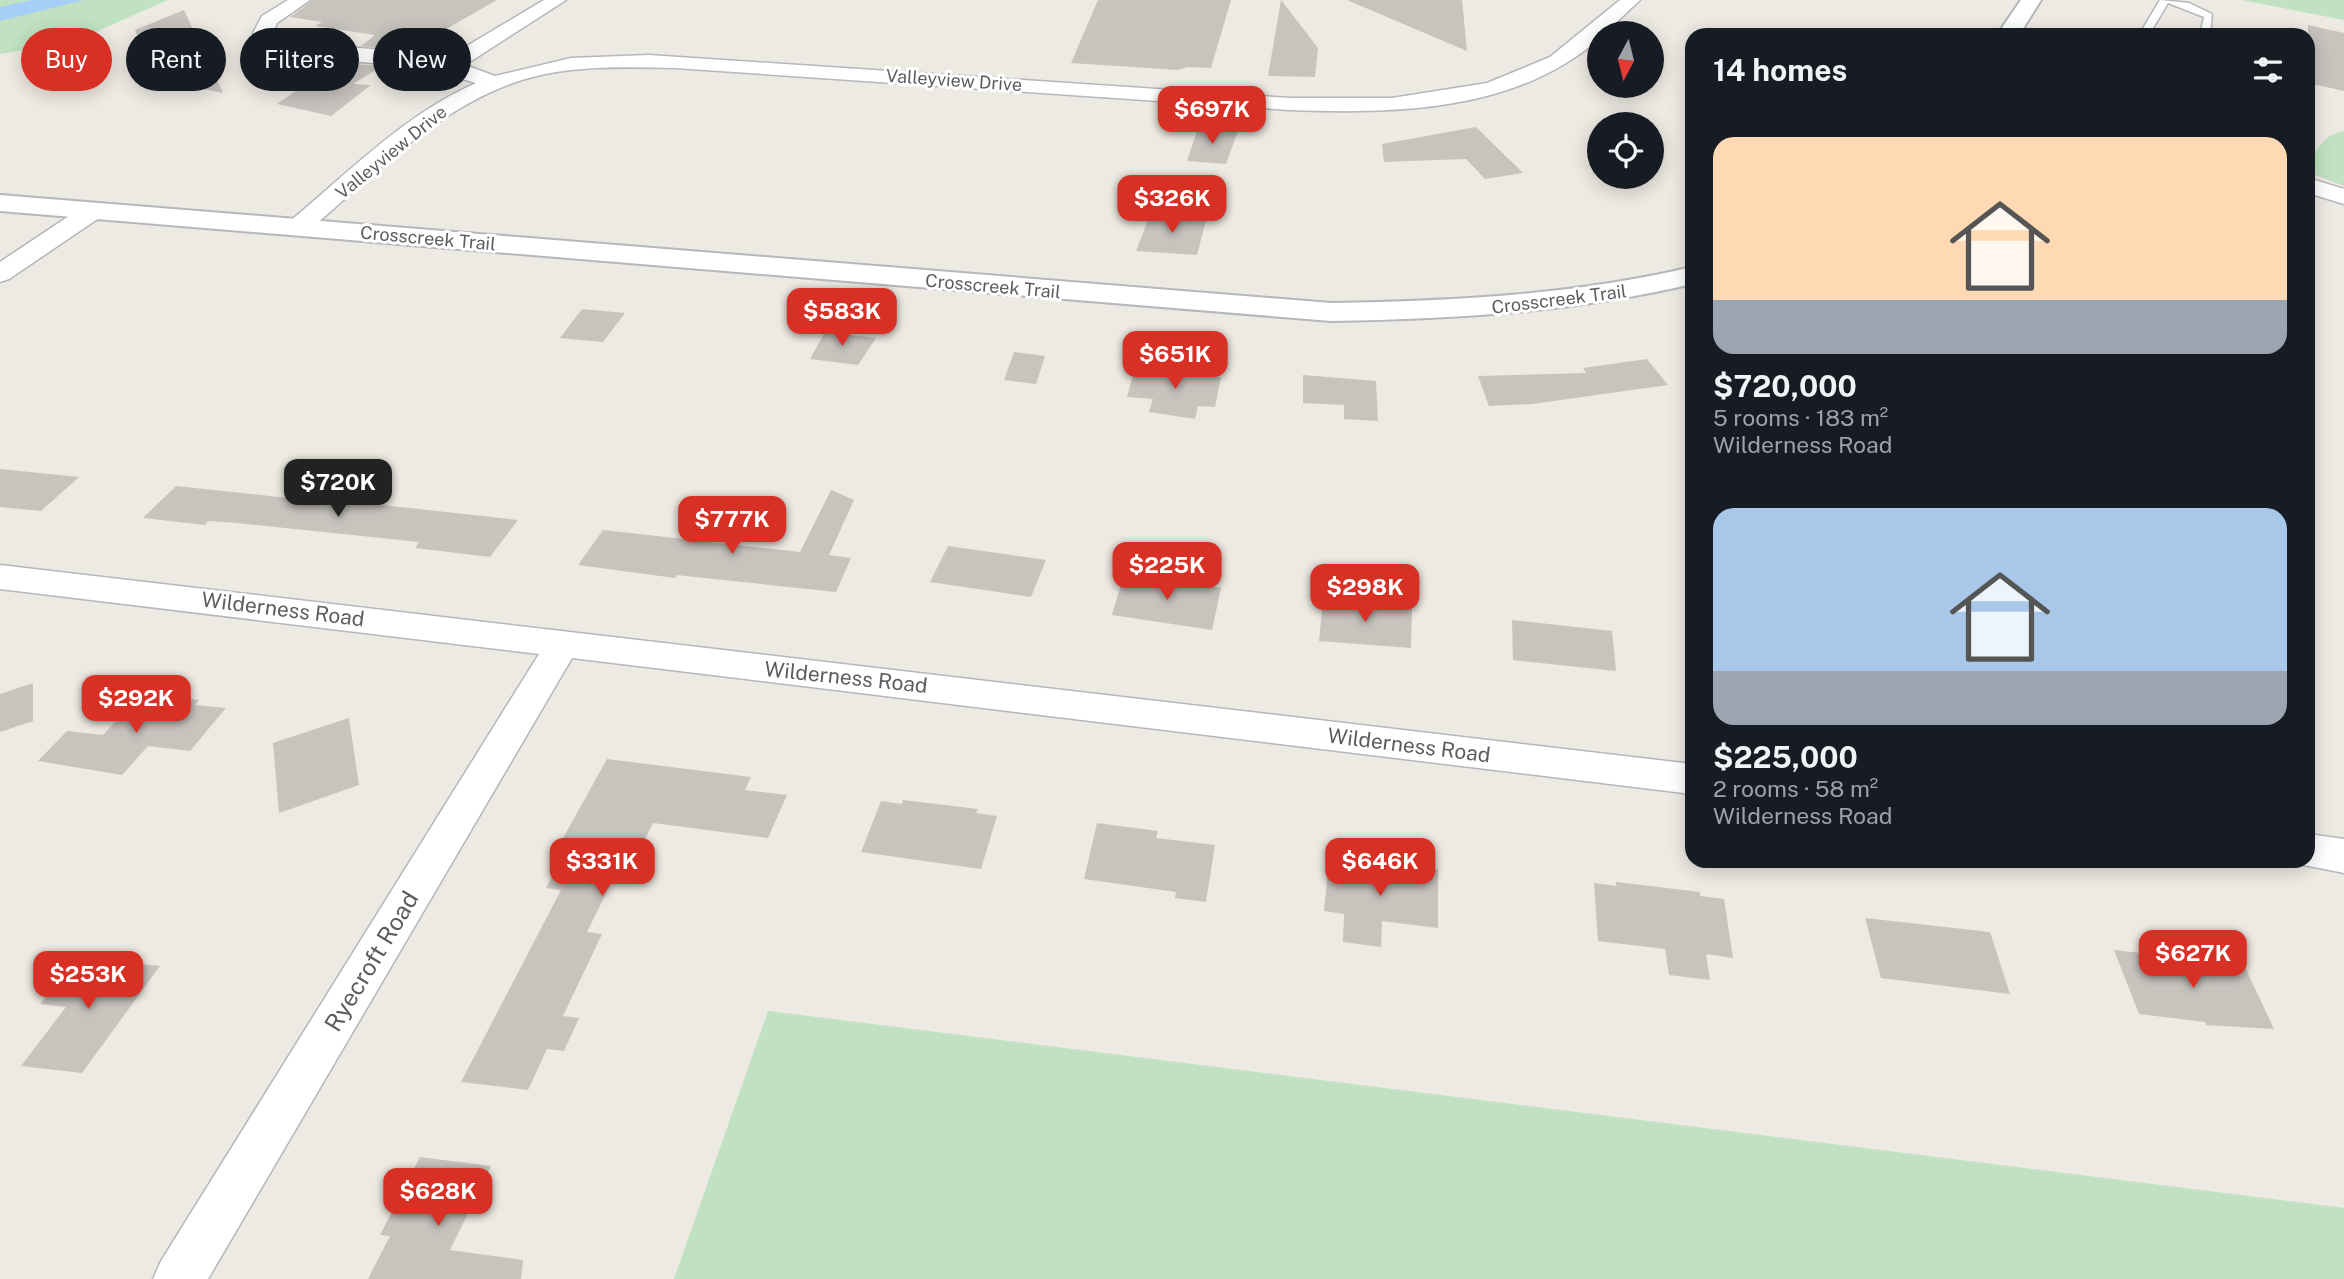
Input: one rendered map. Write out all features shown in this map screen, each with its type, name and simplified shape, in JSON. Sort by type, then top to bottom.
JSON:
[{"type":"street","points":[[301,0],[269,20],[263,33],[268,41],[289,48],[373,55]]},
{"type":"street","points":[[471,52],[557,0]]},
{"type":"street","name":"Valleyview Drive","points":[[298,227],[437,113],[495,83],[564,65],[631,60],[1358,106],[1444,98],[1478,90],[1536,70],[1571,51],[1632,0]]},
{"type":"street","points":[[2013,28],[2031,0]]},
{"type":"street","points":[[471,74],[495,83]]},
{"type":"street","points":[[2315,187],[2344,197]]},
{"type":"street","name":"Crosscreek Trail","points":[[0,203],[1331,312],[1464,310],[1531,305],[1582,299],[1685,277]]},
{"type":"street","points":[[0,274],[93,211]]},
{"type":"street","name":"Wilderness Road","points":[[0,577],[1685,778]]},
{"type":"street","name":"Ryecroft Road","points":[[179,1279],[563,644]]},
{"type":"street","points":[[2315,852],[2344,856]]},
{"type":"lane","points":[[2148,28],[2165,0],[2186,5],[2208,16],[2206,28]]},
{"type":"green space","points":[[0,0],[168,0],[105,28],[21,28],[21,51],[0,54]]},
{"type":"green space","points":[[2242,0],[2344,0],[2344,20]]},
{"type":"green space","points":[[2344,131],[2344,186],[2315,175],[2315,151],[2329,136]]},
{"type":"green space","points":[[768,1011],[2344,1208],[2344,1279],[674,1279]]},
{"type":"water","points":[[32,0],[84,0],[0,21],[0,7]]},
{"type":"building","points":[[313,0],[497,0],[448,28],[373,28],[373,35],[359,33],[359,28],[315,26],[322,22],[290,17]]},
{"type":"building","points":[[1098,0],[1231,0],[1211,68],[1187,67],[1178,70],[1071,63]]},
{"type":"building","points":[[1281,0],[1318,48],[1315,77],[1268,76]]},
{"type":"building","points":[[1347,0],[1462,0],[1467,51]]},
{"type":"building","points":[[184,10],[192,28],[140,28]]},
{"type":"building","points":[[2308,25],[2344,33],[2344,91],[2315,85],[2315,28],[2308,28]]},
{"type":"building","points":[[373,37],[373,47],[361,46]]},
{"type":"building","points":[[359,64],[373,65],[373,72],[359,80]]},
{"type":"building","points":[[359,84],[371,85],[331,116],[277,104],[296,91],[359,91]]},
{"type":"building","points":[[1476,127],[1523,173],[1485,179],[1466,159],[1384,162],[1382,144]]},
{"type":"building","points":[[1198,128],[1238,131],[1226,164],[1187,161]]},
{"type":"building","points":[[1150,215],[1206,220],[1197,255],[1136,251]]},
{"type":"building","points":[[582,309],[625,313],[603,342],[560,338]]},
{"type":"building","points":[[825,332],[876,338],[858,365],[810,359]]},
{"type":"building","points":[[1014,352],[1045,356],[1036,384],[1004,380]]},
{"type":"building","points":[[1647,359],[1668,385],[1532,404],[1489,406],[1478,376],[1586,373],[1583,368]]},
{"type":"building","points":[[1135,368],[1221,377],[1215,407],[1198,406],[1195,419],[1149,412],[1153,399],[1127,397]]},
{"type":"building","points":[[1303,375],[1376,381],[1378,421],[1344,419],[1344,405],[1303,403]]},
{"type":"building","points":[[0,469],[79,477],[41,511],[0,507]]},
{"type":"building","points":[[176,486],[326,502],[328,499],[518,520],[490,557],[415,548],[419,542],[236,523],[208,521],[205,525],[143,518]]},
{"type":"building","points":[[831,490],[854,500],[829,555],[851,558],[836,592],[676,575],[675,578],[578,565],[603,530],[800,552]]},
{"type":"building","points":[[948,546],[1046,560],[1031,597],[930,582]]},
{"type":"building","points":[[1124,574],[1221,588],[1212,630],[1112,615]]},
{"type":"building","points":[[1323,598],[1412,609],[1411,648],[1319,641]]},
{"type":"building","points":[[1512,620],[1612,631],[1616,671],[1513,660]]},
{"type":"building","points":[[33,683],[33,721],[0,732],[0,694]]},
{"type":"building","points":[[163,696],[199,700],[195,705],[226,708],[190,751],[148,746],[122,775],[38,761],[67,731],[103,735],[137,698],[159,701]]},
{"type":"building","points":[[349,718],[359,785],[279,813],[273,743]]},
{"type":"building","points":[[607,759],[751,777],[745,790],[787,795],[768,838],[653,823],[640,849],[629,847],[587,932],[602,934],[563,1016],[579,1018],[564,1051],[547,1049],[528,1090],[461,1082],[561,890],[546,888],[566,850],[557,849]]},
{"type":"building","points":[[903,800],[978,809],[976,813],[997,816],[981,869],[861,852],[881,801],[902,804]]},
{"type":"building","points":[[1097,823],[1158,831],[1156,838],[1215,845],[1206,902],[1175,898],[1176,892],[1084,879]]},
{"type":"building","points":[[1329,859],[1438,869],[1438,928],[1382,921],[1381,947],[1343,942],[1344,914],[1324,911]]},
{"type":"building","points":[[1616,882],[1700,892],[1700,896],[1724,899],[1733,958],[1706,954],[1710,980],[1669,975],[1665,949],[1598,941],[1594,883],[1616,886]]},
{"type":"building","points":[[1865,918],[1990,932],[2010,994],[1881,978]]},
{"type":"building","points":[[2114,950],[2244,965],[2274,1029],[2206,1025],[2205,1022],[2139,1014]]},
{"type":"building","points":[[76,957],[160,966],[82,1073],[21,1066],[66,1007],[40,1004]]},
{"type":"building","points":[[420,1157],[491,1166],[450,1250],[523,1260],[521,1279],[368,1279],[390,1236],[380,1235]]}]
